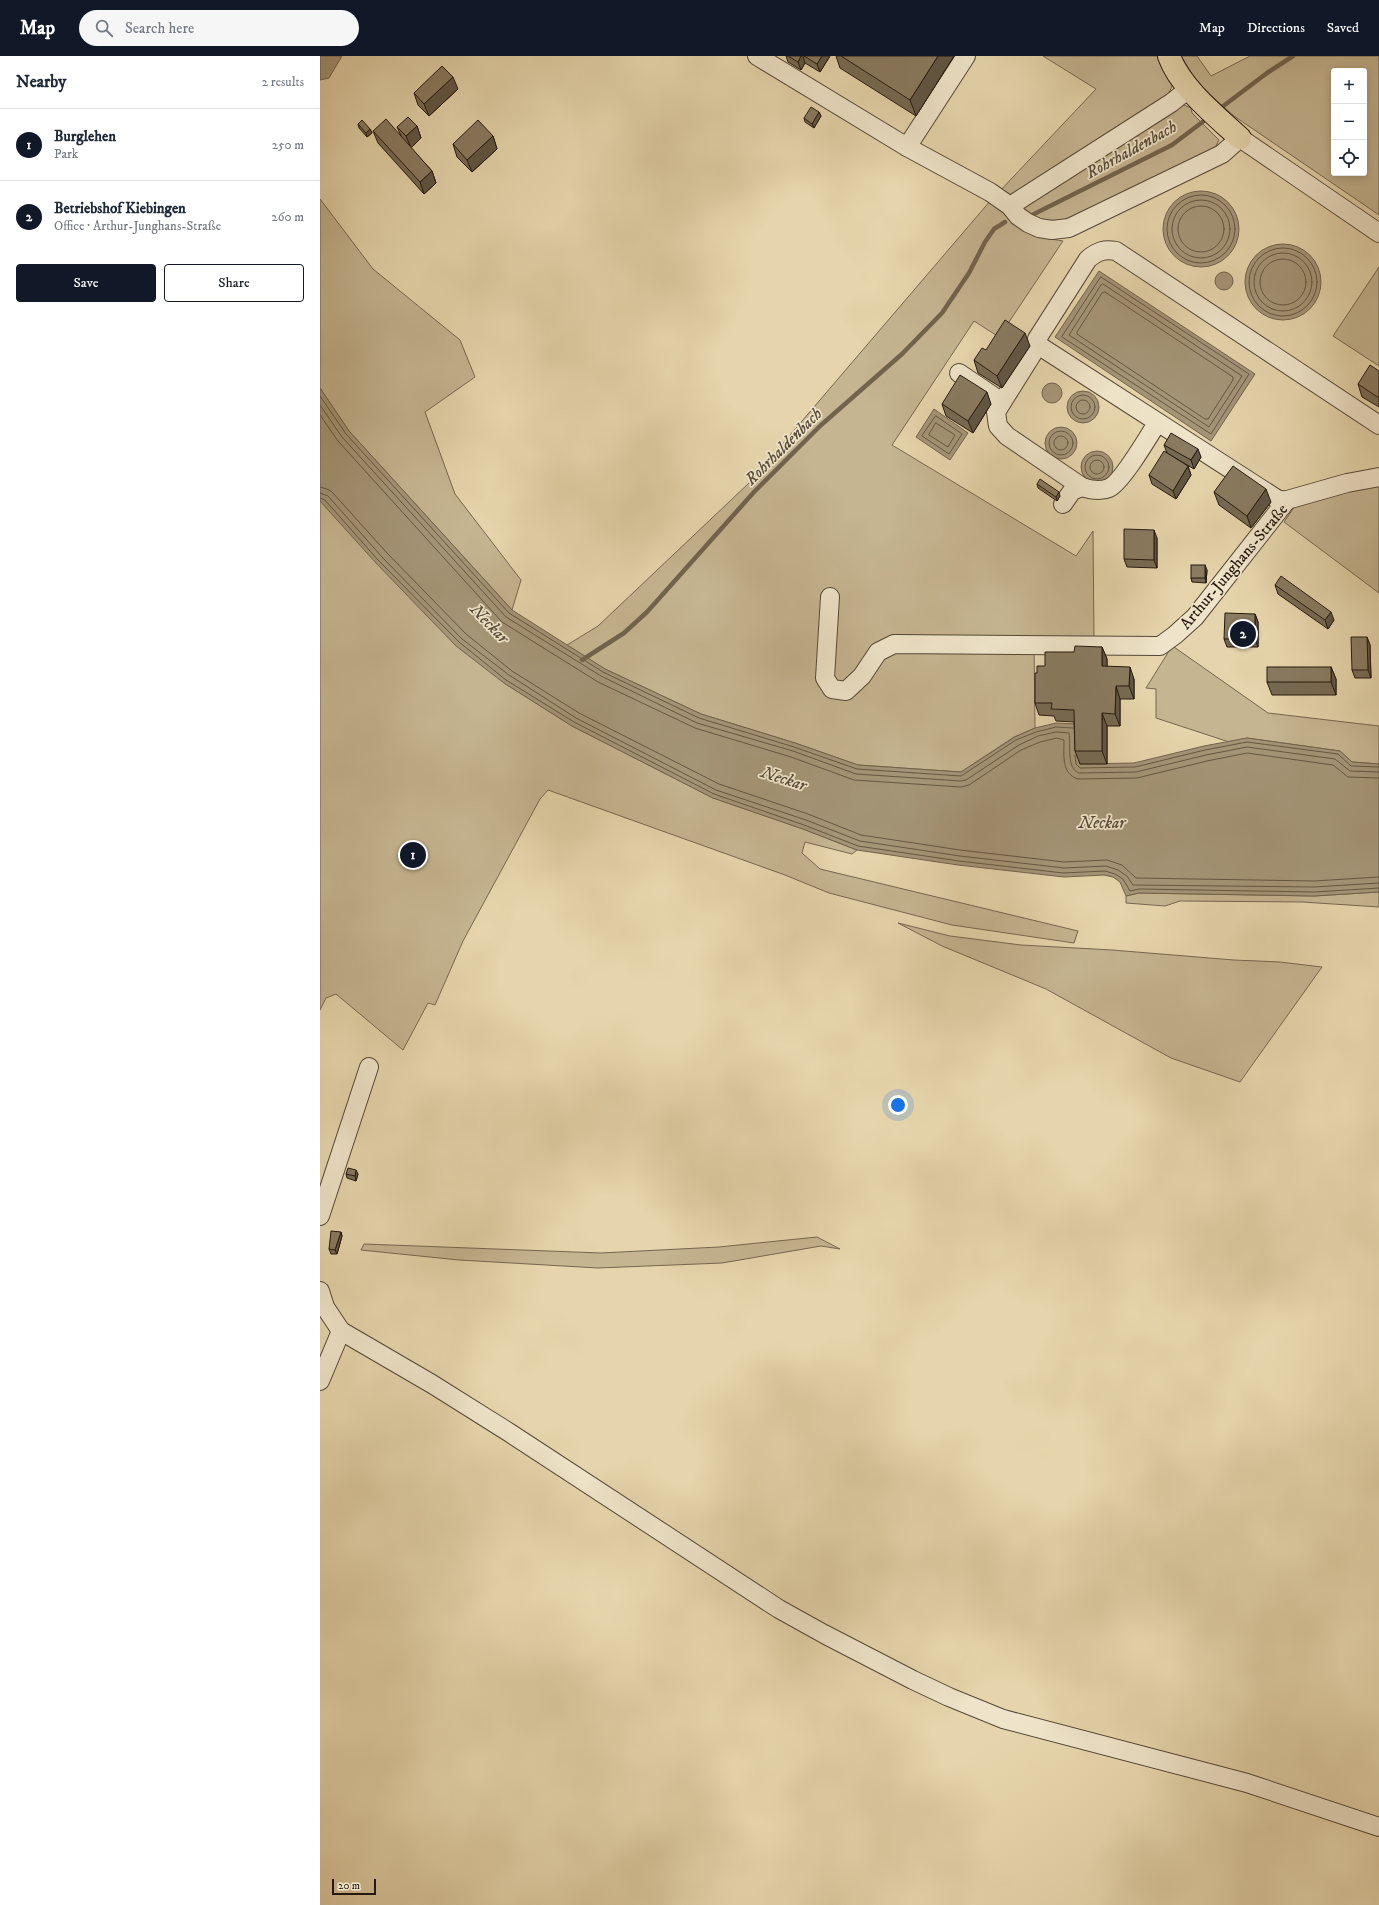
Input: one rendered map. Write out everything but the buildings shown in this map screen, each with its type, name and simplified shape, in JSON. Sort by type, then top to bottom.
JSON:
[{"type":"main road","points":[[1169,56],[1173,68],[1194,93],[1234,132]]},
{"type":"street","points":[[757,56],[906,147],[990,192],[1010,206],[1018,216],[1040,228],[1052,230],[1069,228],[1222,154],[1234,132],[1379,233]]},
{"type":"street","points":[[906,147],[966,56]]},
{"type":"street","points":[[1010,206],[1171,103],[1194,93]]},
{"type":"street","points":[[1157,423],[1121,477],[1111,488],[1095,491],[1082,488],[1008,436],[998,426],[996,412],[1038,345],[1037,339],[1088,259],[1098,251],[1107,249],[1116,251],[1379,425]]},
{"type":"street","points":[[1038,345],[1277,499],[1286,501]]},
{"type":"street","points":[[959,373],[1002,402]]},
{"type":"street","name":"Arthur-Junghans-Straße","points":[[830,597],[825,678],[832,689],[846,691],[862,676],[878,652],[894,644],[1160,646],[1195,617],[1286,501],[1347,483],[1379,477]]},
{"type":"street","points":[[1063,504],[1072,491],[1082,488]]},
{"type":"street","points":[[320,1216],[369,1067]]},
{"type":"street","points":[[320,1292],[325,1308],[341,1331],[510,1432],[779,1609],[858,1652],[949,1698],[1016,1723],[1247,1783],[1379,1827]]},
{"type":"street","points":[[320,1381],[341,1331]]},
{"type":"shaded area","points":[[1043,56],[1158,56],[1173,84],[1168,95],[1084,152],[1007,197],[998,193],[1096,89]]},
{"type":"shaded area","points":[[1181,56],[1197,56],[1211,76],[1250,56],[1379,56],[1379,215],[1234,116],[1199,85]]},
{"type":"shaded area","points":[[1184,105],[1191,108],[1192,113],[1219,140],[1215,148],[1058,223],[1032,220],[1019,204]]},
{"type":"shaded area","points":[[320,199],[373,269],[460,340],[475,377],[425,412],[455,494],[521,580],[512,610],[349,431],[320,388]]},
{"type":"shaded area","points":[[991,200],[1005,212],[1015,225],[1034,236],[1063,241],[999,337],[974,321],[892,445],[1076,556],[1093,531],[1094,640],[1034,641],[1035,728],[1014,737],[961,772],[858,765],[795,743],[701,714],[605,669],[567,645],[598,626],[749,483]]},
{"type":"shaded area","points":[[1379,267],[1379,366],[1333,336]]},
{"type":"shaded area","points":[[1379,483],[1379,593],[1284,522],[1295,506]]},
{"type":"shaded area","points":[[320,489],[504,683],[572,726],[713,798],[803,829],[857,850],[852,854],[805,842],[802,853],[820,869],[1078,931],[1074,943],[952,925],[829,893],[785,875],[548,790],[540,799],[463,941],[435,1005],[428,1003],[403,1050],[336,994],[326,998],[320,1010]]},
{"type":"shaded area","points":[[1174,647],[1268,713],[1379,726],[1379,764],[1352,762],[1340,751],[1247,738],[1229,742],[1156,718],[1156,689],[1146,688],[1169,651]]},
{"type":"shaded area","points":[[1379,892],[1379,907],[1302,902],[1180,901],[1165,906],[1126,903],[1126,896],[1139,893],[1314,896]]},
{"type":"shaded area","points":[[898,923],[950,936],[1021,945],[1280,962],[1322,967],[1240,1082],[1171,1058],[1046,989],[942,946]]},
{"type":"shaded area","points":[[817,1237],[840,1249],[821,1246],[722,1263],[598,1268],[459,1260],[361,1250],[364,1244],[601,1253],[719,1247]]},
{"type":"water","points":[[320,56],[342,56],[329,78],[320,80]]},
{"type":"water","points":[[1201,191],[1215,194],[1228,202],[1236,215],[1239,229],[1236,243],[1228,256],[1215,264],[1201,267],[1187,264],[1174,256],[1166,243],[1163,229],[1166,215],[1174,202],[1187,194]]},
{"type":"water","points":[[1283,244],[1297,247],[1310,255],[1318,268],[1321,282],[1318,296],[1310,309],[1297,317],[1283,320],[1269,317],[1256,309],[1248,296],[1245,282],[1248,268],[1256,255],[1269,247]]},
{"type":"water","points":[[1099,271],[1255,374],[1211,441],[1055,337]]},
{"type":"water","points":[[1224,272],[1230,275],[1233,281],[1230,287],[1224,290],[1218,287],[1215,281],[1218,275]]},
{"type":"water","points":[[1052,383],[1059,386],[1062,393],[1059,400],[1052,403],[1045,400],[1042,393],[1045,386]]},
{"type":"water","name":"Neckar","points":[[320,388],[349,431],[512,610],[605,669],[701,714],[795,743],[858,765],[961,772],[1015,737],[1035,728],[1056,723],[1078,724],[1080,764],[1134,763],[1204,746],[1247,738],[1340,751],[1352,762],[1379,764],[1379,892],[1314,896],[1139,893],[1126,896],[1120,882],[1113,877],[1104,875],[1064,877],[958,865],[857,850],[803,829],[713,798],[572,726],[504,683],[456,646],[376,563],[320,501]]},
{"type":"water","points":[[1080,391],[1086,391],[1096,398],[1099,407],[1098,413],[1092,420],[1086,423],[1080,423],[1070,416],[1067,410],[1067,404],[1074,394]]},
{"type":"water","points":[[934,409],[968,433],[950,460],[916,437]]},
{"type":"water","points":[[1058,427],[1064,427],[1074,434],[1077,443],[1076,449],[1070,456],[1064,459],[1058,459],[1048,452],[1045,446],[1045,440],[1052,430]]},
{"type":"water","points":[[1097,451],[1103,452],[1110,458],[1113,467],[1112,473],[1106,480],[1097,483],[1091,482],[1084,476],[1081,467],[1082,461],[1088,454]]},
{"type":"waterway","name":"Rohrhaldenbach","points":[[1218,110],[1267,73],[1293,56]]},
{"type":"waterway","name":"Rohrhaldenbach","points":[[1034,214],[1172,145],[1209,117]]},
{"type":"waterway","name":"Rohrhaldenbach","points":[[582,660],[624,633],[647,612],[754,492],[820,426],[902,354],[942,313],[969,273],[985,242],[994,229],[1005,222]]},
{"type":"place","name":"Betriebshof Kiebingen","points":[[1243,634]]},
{"type":"place","name":"Burglehen","points":[[413,855]]}]
